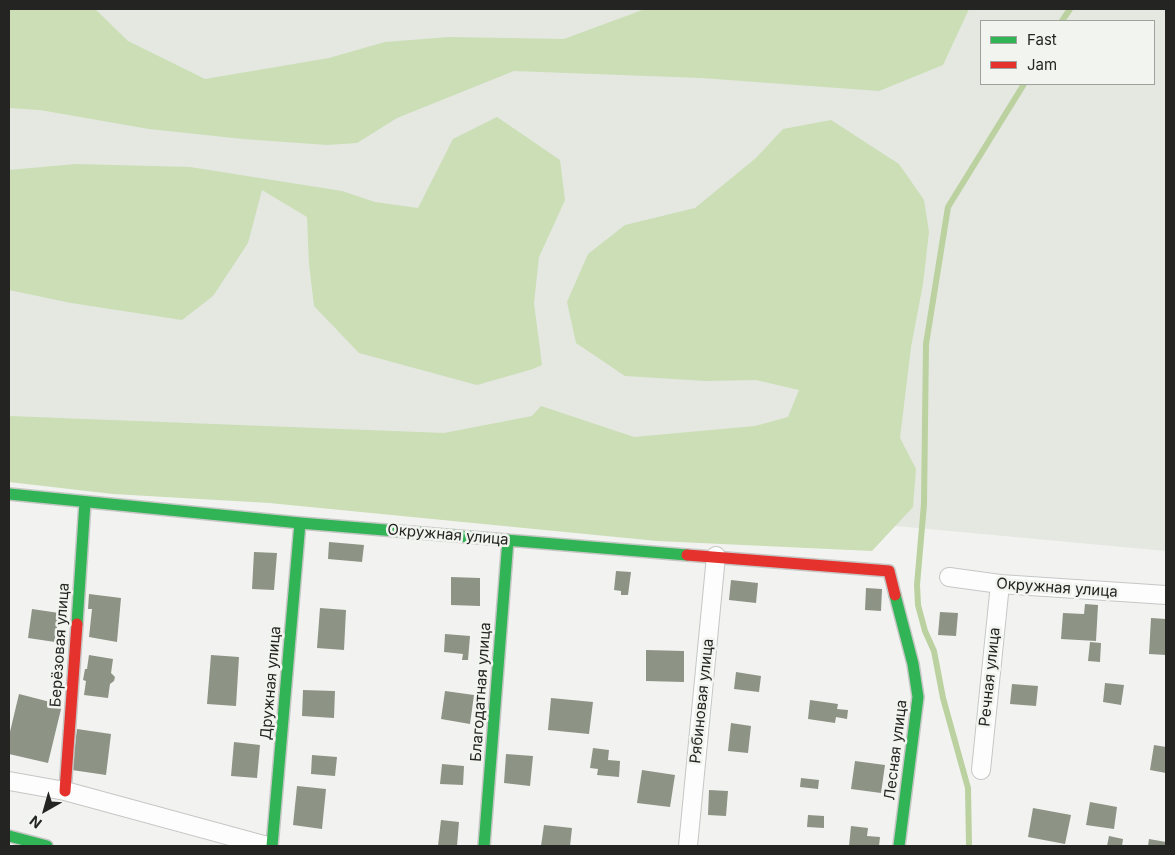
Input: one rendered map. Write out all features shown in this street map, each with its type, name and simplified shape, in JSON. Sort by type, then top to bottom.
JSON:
[{"type":"street","name":"Окружная улица","points":[[9,494],[300,523],[889,570]]},
{"type":"street","name":"Берёзовая улица","points":[[65,791],[86,502]]},
{"type":"street","name":"Дружная улица","points":[[272,846],[300,523]]},
{"type":"street","name":"Благодатная улица","points":[[484,846],[508,540]]},
{"type":"street","name":"Рябиновая улица","points":[[688,846],[716,556]]},
{"type":"street","name":"Лесная улица","points":[[889,570],[913,664],[918,697],[899,846]]},
{"type":"street","name":"Окружная улица","points":[[949,577],[1000,584],[1166,595]]},
{"type":"street","name":"Речная улица","points":[[981,770],[1000,584]]},
{"type":"street","points":[[9,781],[65,791],[267,846]]},
{"type":"street","points":[[9,836],[47,846]]},
{"type":"shaded area","points":[[9,9],[1166,9],[1166,551],[9,444]]},
{"type":"green space","points":[[9,9],[95,9],[128,41],[205,79],[329,58],[385,42],[449,37],[564,39],[645,9],[969,9],[943,65],[879,91],[701,78],[514,71],[397,118],[357,143],[327,145],[243,139],[149,129],[40,110],[9,108]]},
{"type":"green space","points":[[497,117],[560,160],[565,200],[539,257],[534,303],[542,365],[533,369],[477,385],[359,353],[314,306],[309,264],[307,217],[262,190],[248,243],[213,296],[182,320],[71,303],[9,290],[9,170],[76,164],[190,167],[342,191],[375,202],[418,208],[453,139]]},
{"type":"green space","points":[[831,120],[899,164],[924,200],[929,232],[923,284],[911,347],[900,438],[916,469],[913,507],[872,551],[657,541],[269,503],[113,494],[9,482],[9,416],[444,433],[532,416],[541,406],[634,437],[755,426],[788,417],[799,390],[756,380],[706,381],[625,376],[576,343],[567,302],[588,254],[625,225],[695,208],[756,158],[783,129]]},
{"type":"building","points":[[329,542],[364,545],[362,562],[328,559]]},
{"type":"building","points":[[254,552],[277,553],[274,590],[252,589]]},
{"type":"building","points":[[616,571],[631,572],[628,595],[621,595],[621,591],[614,590]]},
{"type":"building","points":[[451,577],[480,578],[480,606],[451,605]]},
{"type":"building","points":[[731,580],[758,583],[756,603],[729,600]]},
{"type":"building","points":[[866,588],[882,589],[881,611],[865,610]]},
{"type":"building","points":[[89,594],[121,598],[117,642],[89,637],[92,609],[88,609]]},
{"type":"building","points":[[1085,604],[1098,605],[1096,641],[1061,639],[1063,613],[1084,614]]},
{"type":"building","points":[[320,608],[346,610],[344,650],[317,648]]},
{"type":"building","points":[[32,609],[59,613],[55,642],[28,638]]},
{"type":"building","points":[[940,612],[958,613],[956,636],[938,635]]},
{"type":"building","points":[[1151,618],[1166,619],[1166,655],[1149,654]]},
{"type":"building","points":[[445,634],[470,636],[468,660],[462,660],[463,654],[444,652]]},
{"type":"building","points":[[1090,642],[1101,643],[1100,662],[1088,661]]},
{"type":"building","points":[[646,650],[684,651],[684,682],[646,681]]},
{"type":"building","points":[[89,655],[113,659],[111,673],[115,677],[114,681],[110,684],[108,698],[84,695],[86,681],[83,680]]},
{"type":"building","points":[[211,655],[239,657],[236,706],[207,704]]},
{"type":"building","points":[[736,672],[761,676],[759,692],[734,689]]},
{"type":"building","points":[[1105,683],[1124,685],[1121,705],[1103,702]]},
{"type":"building","points":[[1012,684],[1038,686],[1036,706],[1010,704]]},
{"type":"building","points":[[303,690],[335,691],[334,718],[302,716]]},
{"type":"building","points":[[445,691],[474,695],[470,724],[441,719]]},
{"type":"building","points":[[19,694],[62,705],[48,763],[9,754],[9,736]]},
{"type":"building","points":[[551,698],[593,702],[589,734],[548,730]]},
{"type":"building","points":[[810,700],[838,704],[837,709],[848,710],[847,719],[836,717],[835,723],[808,719]]},
{"type":"building","points":[[731,723],[751,726],[748,753],[728,751]]},
{"type":"building","points":[[77,729],[111,734],[106,775],[72,770]]},
{"type":"building","points":[[234,742],[260,745],[257,778],[231,776]]},
{"type":"building","points":[[1154,745],[1166,747],[1166,773],[1150,770]]},
{"type":"building","points":[[593,748],[609,750],[608,760],[620,761],[619,777],[597,775],[598,769],[590,768]]},
{"type":"building","points":[[506,754],[533,756],[530,786],[504,783]]},
{"type":"building","points":[[312,755],[337,757],[335,776],[311,774]]},
{"type":"building","points":[[855,761],[885,765],[881,793],[851,789]]},
{"type":"building","points":[[442,764],[464,766],[463,785],[440,784]]},
{"type":"building","points":[[642,770],[675,775],[670,807],[637,803]]},
{"type":"building","points":[[801,778],[819,780],[818,789],[800,787]]},
{"type":"building","points":[[297,786],[326,789],[322,829],[293,825]]},
{"type":"building","points":[[709,790],[728,791],[726,816],[708,815]]},
{"type":"building","points":[[1090,802],[1117,807],[1114,829],[1086,825]]},
{"type":"building","points":[[1033,808],[1071,815],[1065,844],[1028,837]]},
{"type":"building","points":[[808,815],[824,816],[824,828],[807,827]]},
{"type":"building","points":[[441,820],[459,822],[457,846],[438,846]]},
{"type":"building","points":[[544,825],[572,828],[570,846],[541,846]]},
{"type":"building","points":[[851,826],[868,828],[867,836],[880,837],[879,846],[849,846]]},
{"type":"building","points":[[1109,836],[1123,839],[1122,846],[1107,846]]},
{"type":"building","points":[[1149,839],[1166,842],[1166,846],[1148,846]]},
{"type":"waterway","points":[[1063,20],[1070,9]]},
{"type":"waterway","points":[[969,846],[968,788],[943,698],[934,651],[925,631],[918,605],[917,585],[924,504],[926,344],[948,207],[1023,85]]},
{"type":"traffic: fast","points":[[9,494],[300,523],[687,555]]},
{"type":"traffic: fast","points":[[77,624],[85,502]]},
{"type":"traffic: fast","points":[[272,846],[300,523]]},
{"type":"traffic: fast","points":[[484,846],[508,540]]},
{"type":"traffic: fast","points":[[895,595],[913,664],[918,697],[899,846]]},
{"type":"traffic: fast","points":[[9,836],[47,846]]},
{"type":"traffic: jam","points":[[687,555],[889,571],[895,595]]},
{"type":"traffic: jam","points":[[65,791],[77,624]]}]
